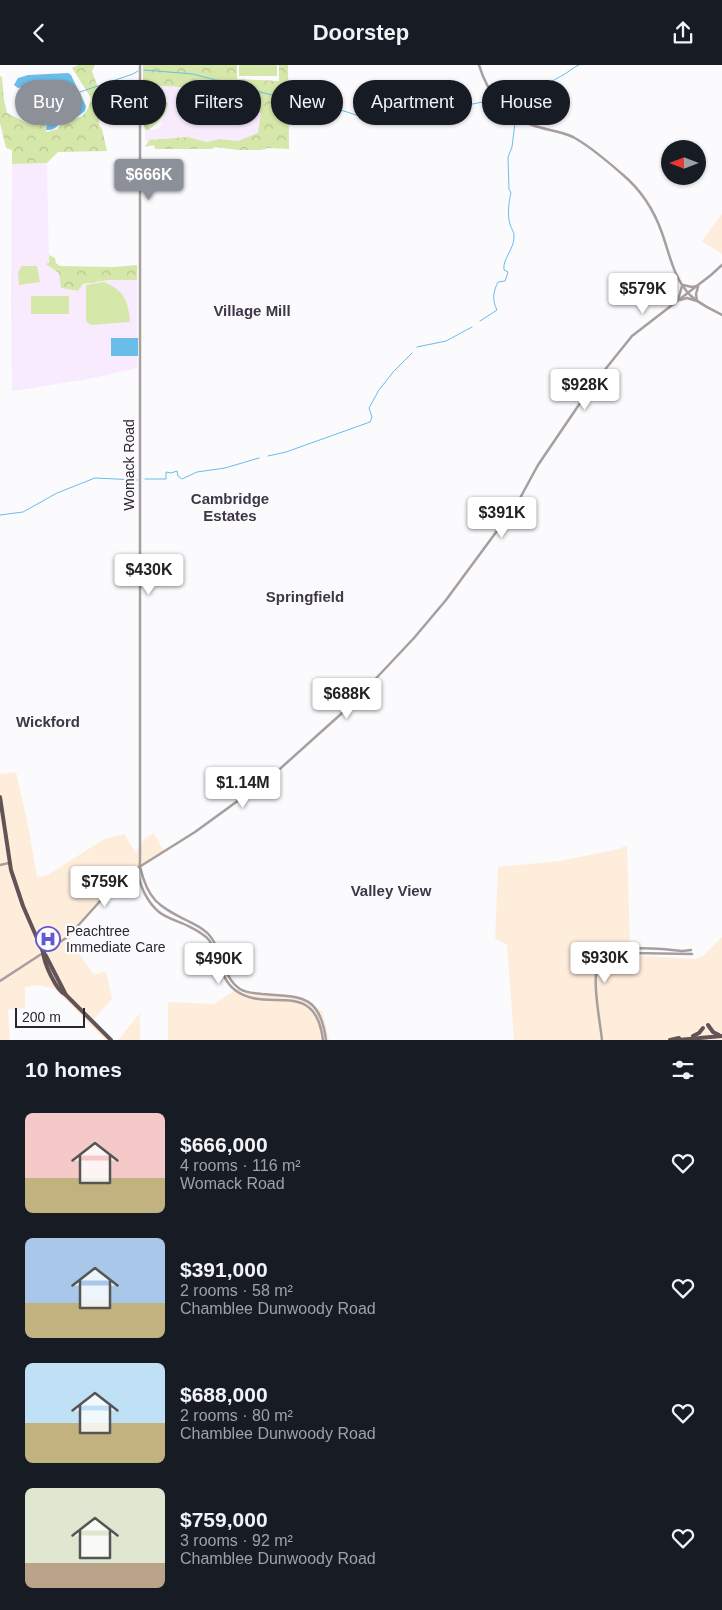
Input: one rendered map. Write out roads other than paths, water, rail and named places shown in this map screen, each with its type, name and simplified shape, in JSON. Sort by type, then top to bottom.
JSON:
[{"type":"main road","points":[[0,797],[9,863],[20,901],[43,952],[66,995],[111,1040]]},
{"type":"main road","points":[[708,1025],[713,1032],[721,1036]]},
{"type":"main road","points":[[670,1040],[695,1036],[703,1028]]},
{"type":"main road","points":[[678,1040],[721,1036]]},
{"type":"street","name":"Womack Road","points":[[140,65],[140,865],[138,871],[140,882]]},
{"type":"street","points":[[479,65],[482,78],[492,95],[507,111],[528,124],[574,138],[599,155],[632,183],[644,199],[662,231],[671,265],[682,285],[697,301],[722,315]]},
{"type":"street","points":[[0,981],[63,941],[123,878],[140,865],[195,832],[272,776],[351,705],[446,600],[508,517],[538,465],[599,376],[632,336],[722,265]]},
{"type":"street","points":[[678,301],[682,285]]},
{"type":"street","points":[[682,285],[692,287],[698,285]]},
{"type":"street","points":[[697,301],[698,285]]},
{"type":"street","points":[[678,301],[687,298],[697,301]]},
{"type":"street","points":[[0,865],[9,863]]},
{"type":"street","points":[[140,865],[144,882],[150,895],[159,905],[169,912],[197,925],[209,934],[218,947],[229,977],[235,985],[246,992],[290,996],[307,1000],[315,1006],[320,1015],[325,1029],[324,1040]]},
{"type":"street","points":[[123,878],[134,876],[140,882],[158,911],[208,938],[227,982],[235,990],[248,997],[293,1001],[305,1005],[318,1018],[324,1040]]},
{"type":"street","points":[[602,1040],[596,973],[608,956],[637,948],[690,950]]},
{"type":"street","points":[[626,950],[632,953],[692,954]]},
{"type":"water","points":[[68,73],[73,80],[17,80],[28,75]]},
{"type":"water","points":[[82,98],[86,106],[85,111],[82,113]]},
{"type":"water","points":[[47,125],[58,125],[51,130],[46,130]]},
{"type":"water","points":[[111,338],[138,338],[138,356],[111,356]]},
{"type":"waterway","points":[[554,80],[579,65]]},
{"type":"waterway","points":[[144,70],[193,74],[271,95]]},
{"type":"waterway","points":[[82,91],[138,71]]},
{"type":"waterway","points":[[343,111],[374,121],[395,124],[412,121],[431,112],[482,102]]},
{"type":"waterway","points":[[480,321],[497,310],[494,303],[494,293],[498,282],[505,281],[508,272],[504,270],[504,266],[514,240],[509,216],[511,192],[509,190],[508,157],[512,147],[515,125]]},
{"type":"waterway","points":[[417,347],[446,341],[472,327]]},
{"type":"waterway","points":[[268,456],[286,452],[370,422],[372,417],[369,408],[379,390],[412,353]]},
{"type":"waterway","points":[[145,479],[166,479],[166,472],[177,471],[178,476],[182,479],[197,472],[225,468],[259,458]]},
{"type":"waterway","points":[[0,515],[23,512],[57,493],[95,478],[137,480]]},
{"type":"place","name":"Peachtree Immediate Care","points":[[48,939]]},
{"type":"district","name":"Village Mill","points":[[252,311]]},
{"type":"district","name":"Cambridge Estates","points":[[230,508]]},
{"type":"district","name":"Springfield","points":[[305,597]]},
{"type":"district","name":"Wickford","points":[[48,722]]},
{"type":"district","name":"Valley View","points":[[391,891]]}]
